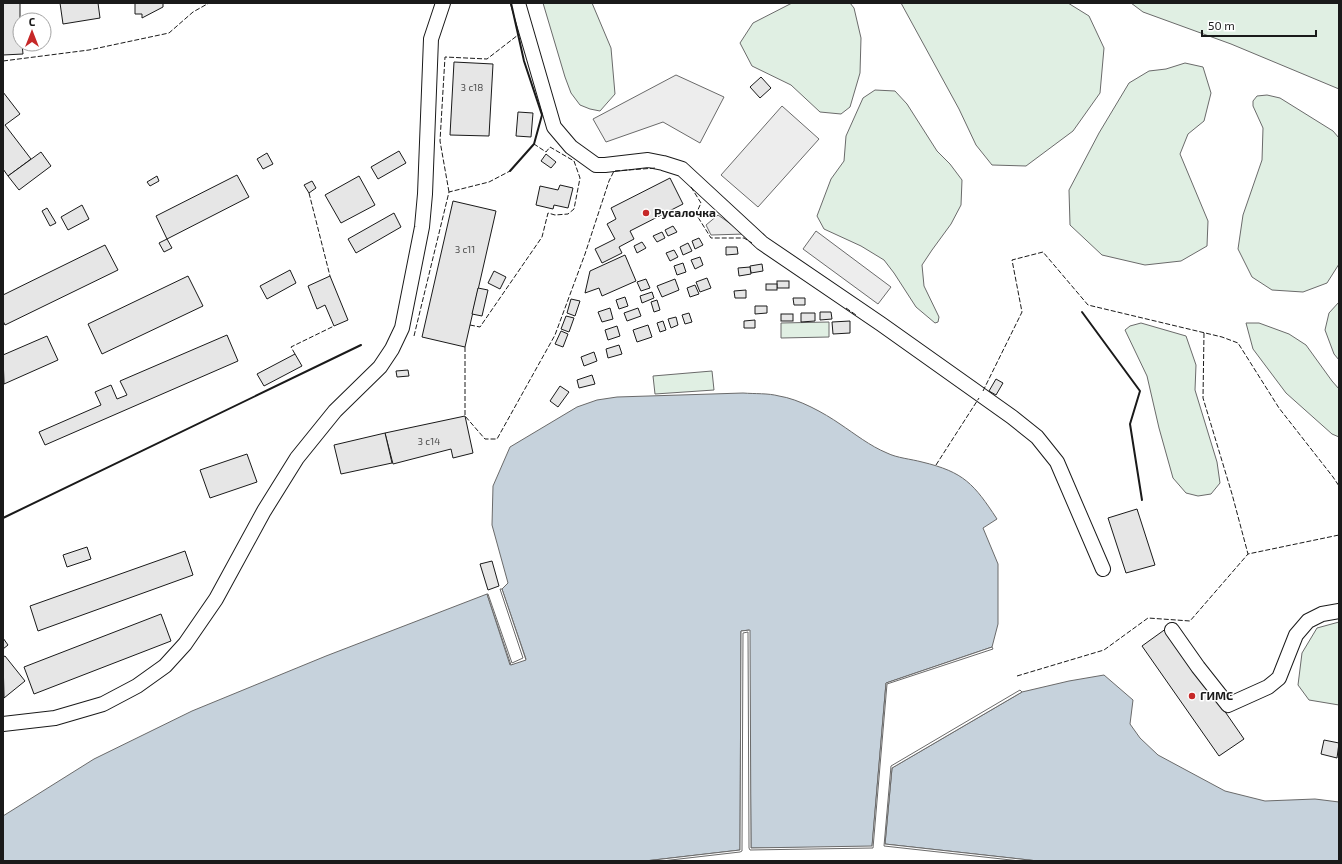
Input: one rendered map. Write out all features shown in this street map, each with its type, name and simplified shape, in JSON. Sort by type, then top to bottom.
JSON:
[{"type":"street","points":[[3,724],[55,718],[103,704],[137,686],[165,666],[185,644],[216,599],[264,511],[297,458],[335,411],[380,367],[392,349],[402,328],[422,227],[425,194],[431,39],[443,3]]},
{"type":"street","points":[[518,3],[554,127],[571,147],[596,165],[648,160],[682,169],[762,243],[881,324],[1012,417],[1037,437],[1057,462],[1104,569]]},
{"type":"street","points":[[1172,630],[1198,667],[1228,705],[1268,687],[1279,678],[1296,635],[1308,621],[1322,614],[1339,611]]},
{"type":"green space","points":[[543,3],[592,3],[611,48],[615,94],[600,111],[580,105],[571,93]]},
{"type":"green space","points":[[792,3],[850,3],[854,8],[861,38],[860,73],[850,107],[841,114],[820,112],[791,85],[752,66],[740,43],[753,23]]},
{"type":"green space","points":[[901,3],[1068,3],[1089,16],[1104,48],[1100,93],[1073,131],[1026,166],[992,165],[976,145],[959,109]]},
{"type":"green space","points":[[1131,3],[1339,3],[1339,89],[1231,44],[1143,12]]},
{"type":"green space","points":[[1185,63],[1203,67],[1211,93],[1204,121],[1188,134],[1180,154],[1208,221],[1207,246],[1181,261],[1145,265],[1102,255],[1070,225],[1069,190],[1099,133],[1129,83],[1149,71],[1166,69]]},
{"type":"green space","points":[[875,90],[895,91],[907,104],[937,151],[950,164],[962,180],[961,205],[951,224],[922,265],[924,286],[939,317],[938,322],[935,323],[916,307],[884,260],[861,246],[824,229],[817,216],[831,179],[844,161],[846,136],[863,98]]},
{"type":"green space","points":[[1267,95],[1280,98],[1333,131],[1339,138],[1339,264],[1327,283],[1303,292],[1272,290],[1252,277],[1238,249],[1243,215],[1262,160],[1263,128],[1253,106],[1253,101],[1257,96]]},
{"type":"green space","points":[[1339,302],[1339,360],[1334,354],[1325,330],[1329,313]]},
{"type":"green space","points":[[829,322],[829,337],[781,338],[781,323]]},
{"type":"green space","points":[[1141,323],[1186,336],[1196,365],[1195,390],[1217,462],[1220,483],[1211,494],[1198,496],[1186,493],[1173,478],[1159,428],[1147,376],[1125,330],[1130,326]]},
{"type":"green space","points":[[1246,323],[1259,323],[1289,334],[1306,345],[1339,389],[1339,437],[1332,434],[1286,393],[1253,349]]},
{"type":"green space","points":[[712,371],[714,390],[655,394],[653,376]]},
{"type":"green space","points":[[1339,622],[1339,705],[1309,700],[1298,685],[1302,653],[1317,628]]},
{"type":"shaded area","points":[[676,75],[724,97],[700,143],[663,122],[606,142],[593,119]]},
{"type":"shaded area","points":[[782,106],[819,139],[758,207],[721,175]]},
{"type":"shaded area","points":[[718,215],[745,234],[711,235],[706,225]]},
{"type":"shaded area","points":[[816,231],[891,287],[878,304],[803,249]]},
{"type":"shaded area","points":[[743,393],[770,394],[795,400],[827,415],[863,440],[891,455],[948,470],[967,481],[974,488],[997,519],[983,528],[998,564],[998,624],[992,647],[886,683],[872,847],[751,848],[749,630],[741,631],[740,850],[645,861],[3,861],[3,816],[94,759],[192,711],[326,656],[487,594],[510,665],[526,659],[502,589],[508,583],[492,525],[493,486],[510,447],[577,407],[597,400],[617,397]]},
{"type":"shaded area","points":[[1104,675],[1133,700],[1130,724],[1140,738],[1158,755],[1225,791],[1265,801],[1315,799],[1339,802],[1339,861],[1038,861],[885,844],[892,768],[1022,692],[1069,681]]},
{"type":"pier","points":[[500,589],[502,589],[526,660],[511,665],[487,594],[512,663],[523,658]]},
{"type":"pier","points":[[750,630],[751,848],[872,846],[886,683],[992,647],[993,649],[887,684],[873,848],[750,850],[748,632],[743,633],[742,851],[662,861],[645,861],[740,850],[741,631]]},
{"type":"pier","points":[[1020,690],[1022,692],[892,768],[885,844],[1038,861],[1020,861],[884,846],[891,766]]},
{"type":"building","points":[[3,3],[20,3],[20,12],[12,12],[12,52],[23,52],[23,54],[3,55]]},
{"type":"building","points":[[60,3],[98,3],[100,18],[63,24]]},
{"type":"building","points":[[135,3],[163,3],[163,7],[142,18],[142,14],[135,14]]},
{"type":"building","points":[[454,62],[493,64],[489,136],[450,135]]},
{"type":"building","points":[[761,77],[771,88],[760,98],[750,87]]},
{"type":"building","points":[[3,92],[20,114],[5,125],[31,159],[8,176],[3,169]]},
{"type":"building","points":[[518,112],[533,113],[531,137],[516,136]]},
{"type":"building","points":[[399,151],[406,163],[378,179],[371,167]]},
{"type":"building","points":[[41,152],[51,166],[19,190],[8,176]]},
{"type":"building","points":[[267,153],[273,164],[263,169],[257,159]]},
{"type":"building","points":[[546,154],[556,162],[551,168],[541,161]]},
{"type":"building","points":[[237,175],[249,197],[167,239],[156,216]]},
{"type":"building","points":[[157,176],[159,181],[150,186],[147,182]]},
{"type":"building","points":[[359,176],[375,205],[341,223],[325,195]]},
{"type":"building","points":[[670,178],[683,204],[630,231],[634,239],[619,247],[622,253],[602,263],[595,249],[615,239],[607,224],[616,219],[611,208]]},
{"type":"building","points":[[312,181],[316,188],[309,193],[304,185]]},
{"type":"building","points":[[560,185],[573,188],[568,208],[554,205],[553,209],[536,205],[540,186],[558,190]]},
{"type":"building","points":[[453,201],[496,211],[465,347],[422,337]]},
{"type":"building","points":[[82,205],[89,219],[68,230],[61,217]]},
{"type":"building","points":[[47,208],[56,223],[50,226],[42,211]]},
{"type":"building","points":[[394,213],[401,227],[356,253],[348,239]]},
{"type":"building","points":[[673,226],[677,232],[668,236],[665,230]]},
{"type":"building","points":[[662,232],[665,238],[657,242],[653,236]]},
{"type":"building","points":[[699,238],[703,245],[695,249],[692,241]]},
{"type":"building","points":[[167,239],[172,248],[164,252],[159,243]]},
{"type":"building","points":[[642,242],[646,248],[637,253],[634,246]]},
{"type":"building","points":[[688,243],[692,251],[683,255],[680,247]]},
{"type":"building","points":[[105,245],[118,270],[5,325],[3,321],[3,295]]},
{"type":"building","points":[[726,247],[737,247],[738,254],[726,255]]},
{"type":"building","points":[[674,250],[678,257],[670,261],[666,253]]},
{"type":"building","points":[[625,255],[636,281],[602,296],[599,288],[585,293],[590,271]]},
{"type":"building","points":[[700,257],[703,265],[695,269],[691,260]]},
{"type":"building","points":[[683,263],[686,272],[677,275],[674,266]]},
{"type":"building","points":[[762,264],[763,271],[751,273],[750,266]]},
{"type":"building","points":[[750,267],[751,274],[739,276],[738,268]]},
{"type":"building","points":[[290,270],[296,283],[267,299],[260,286]]},
{"type":"building","points":[[494,271],[506,277],[500,289],[488,283]]},
{"type":"building","points":[[188,276],[203,306],[102,354],[88,324]]},
{"type":"building","points":[[330,276],[348,320],[334,326],[325,305],[317,309],[308,286]]},
{"type":"building","points":[[707,278],[711,288],[700,292],[696,282]]},
{"type":"building","points":[[646,279],[650,288],[641,291],[637,282]]},
{"type":"building","points":[[675,279],[679,290],[662,297],[657,286]]},
{"type":"building","points":[[777,281],[789,281],[789,288],[777,288]]},
{"type":"building","points":[[766,284],[777,284],[777,290],[766,290]]},
{"type":"building","points":[[695,285],[699,294],[690,297],[687,288]]},
{"type":"building","points":[[478,288],[488,290],[482,316],[472,314]]},
{"type":"building","points":[[746,290],[746,298],[735,298],[734,291]]},
{"type":"building","points":[[652,292],[654,298],[642,303],[640,296]]},
{"type":"building","points":[[625,297],[628,306],[619,309],[616,300]]},
{"type":"building","points":[[793,298],[805,298],[805,305],[794,305]]},
{"type":"building","points":[[571,299],[580,301],[575,316],[567,313]]},
{"type":"building","points":[[657,300],[660,310],[654,312],[651,302]]},
{"type":"building","points":[[755,306],[767,306],[767,313],[755,314]]},
{"type":"building","points":[[610,308],[613,319],[602,322],[598,312]]},
{"type":"building","points":[[638,308],[641,316],[627,321],[624,313]]},
{"type":"building","points":[[820,312],[831,312],[832,319],[820,320]]},
{"type":"building","points":[[689,313],[692,322],[685,324],[682,315]]},
{"type":"building","points":[[801,313],[815,313],[815,321],[801,322]]},
{"type":"building","points":[[781,314],[793,314],[793,321],[781,321]]},
{"type":"building","points":[[566,316],[574,318],[569,332],[561,329]]},
{"type":"building","points":[[676,317],[678,325],[671,328],[668,319]]},
{"type":"building","points":[[755,320],[755,328],[744,328],[744,321]]},
{"type":"building","points":[[663,321],[666,330],[660,332],[657,323]]},
{"type":"building","points":[[850,321],[850,333],[833,334],[832,322]]},
{"type":"building","points":[[648,325],[652,337],[637,342],[633,330]]},
{"type":"building","points":[[617,326],[620,336],[608,340],[605,330]]},
{"type":"building","points":[[561,331],[568,334],[563,347],[555,344]]},
{"type":"building","points":[[227,335],[238,361],[45,445],[39,432],[101,405],[95,392],[111,385],[117,399],[127,395],[120,381]]},
{"type":"building","points":[[47,336],[58,360],[4,384],[3,355]]},
{"type":"building","points":[[619,345],[622,354],[608,358],[606,349]]},
{"type":"building","points":[[594,352],[597,361],[584,366],[581,357]]},
{"type":"building","points":[[295,354],[302,366],[264,386],[257,374]]},
{"type":"building","points":[[408,370],[409,376],[397,377],[396,371]]},
{"type":"building","points":[[592,375],[595,384],[579,388],[577,380]]},
{"type":"building","points":[[996,379],[1003,383],[996,395],[989,391]]},
{"type":"building","points":[[560,386],[569,392],[558,407],[550,401]]},
{"type":"building","points":[[465,416],[473,453],[453,458],[451,449],[393,464],[385,433]]},
{"type":"building","points":[[385,433],[392,463],[341,474],[334,445]]},
{"type":"building","points":[[247,454],[257,482],[210,498],[200,470]]},
{"type":"building","points":[[1137,509],[1155,565],[1126,573],[1108,518]]},
{"type":"building","points":[[87,547],[91,559],[67,567],[63,555]]},
{"type":"building","points":[[185,551],[193,575],[38,631],[30,606]]},
{"type":"building","points":[[492,561],[499,586],[488,590],[480,564]]},
{"type":"building","points":[[161,614],[171,641],[34,694],[24,667]]},
{"type":"building","points":[[1167,628],[1244,739],[1219,756],[1142,646]]},
{"type":"building","points":[[3,638],[8,645],[3,649]]},
{"type":"building","points":[[5,656],[25,681],[4,698],[3,657]]},
{"type":"building","points":[[1324,740],[1339,743],[1337,758],[1321,754]]},
{"type":"fence","points":[[3,61],[89,50],[169,33],[193,12],[209,3]]},
{"type":"fence","points":[[449,192],[440,141],[445,57],[487,59],[518,35]]},
{"type":"fence","points":[[470,325],[480,327],[542,237],[548,213],[555,215],[568,214],[574,209],[580,178],[574,161],[550,147],[546,152],[534,144]]},
{"type":"fence","points":[[465,347],[465,416],[485,439],[497,439],[555,335],[585,254],[609,181],[614,171],[656,168]]},
{"type":"fence","points":[[414,336],[449,192],[489,182],[510,171]]},
{"type":"fence","points":[[691,187],[701,203],[696,214],[711,238],[744,238],[752,243]]},
{"type":"fence","points":[[309,193],[330,276]]},
{"type":"fence","points":[[983,391],[1022,312],[1012,260],[1043,252],[1088,305],[1222,337],[1238,343],[1279,408],[1339,486]]},
{"type":"fence","points":[[846,308],[856,315]]},
{"type":"fence","points":[[295,354],[291,347],[334,326]]},
{"type":"fence","points":[[1204,333],[1203,398],[1232,494],[1248,554],[1339,535]]},
{"type":"fence","points":[[936,465],[979,398]]},
{"type":"fence","points":[[1017,676],[1104,650],[1148,618],[1190,621],[1248,554]]},
{"type":"wall","points":[[510,171],[534,144],[542,115],[524,61],[511,3]]},
{"type":"wall","points":[[1082,312],[1140,391],[1130,424],[1142,500]]},
{"type":"wall","points":[[3,518],[361,345]]},
{"type":"place","name":"Русалочка","points":[[646,213]]},
{"type":"place","name":"ГИМС","points":[[1192,696]]}]
